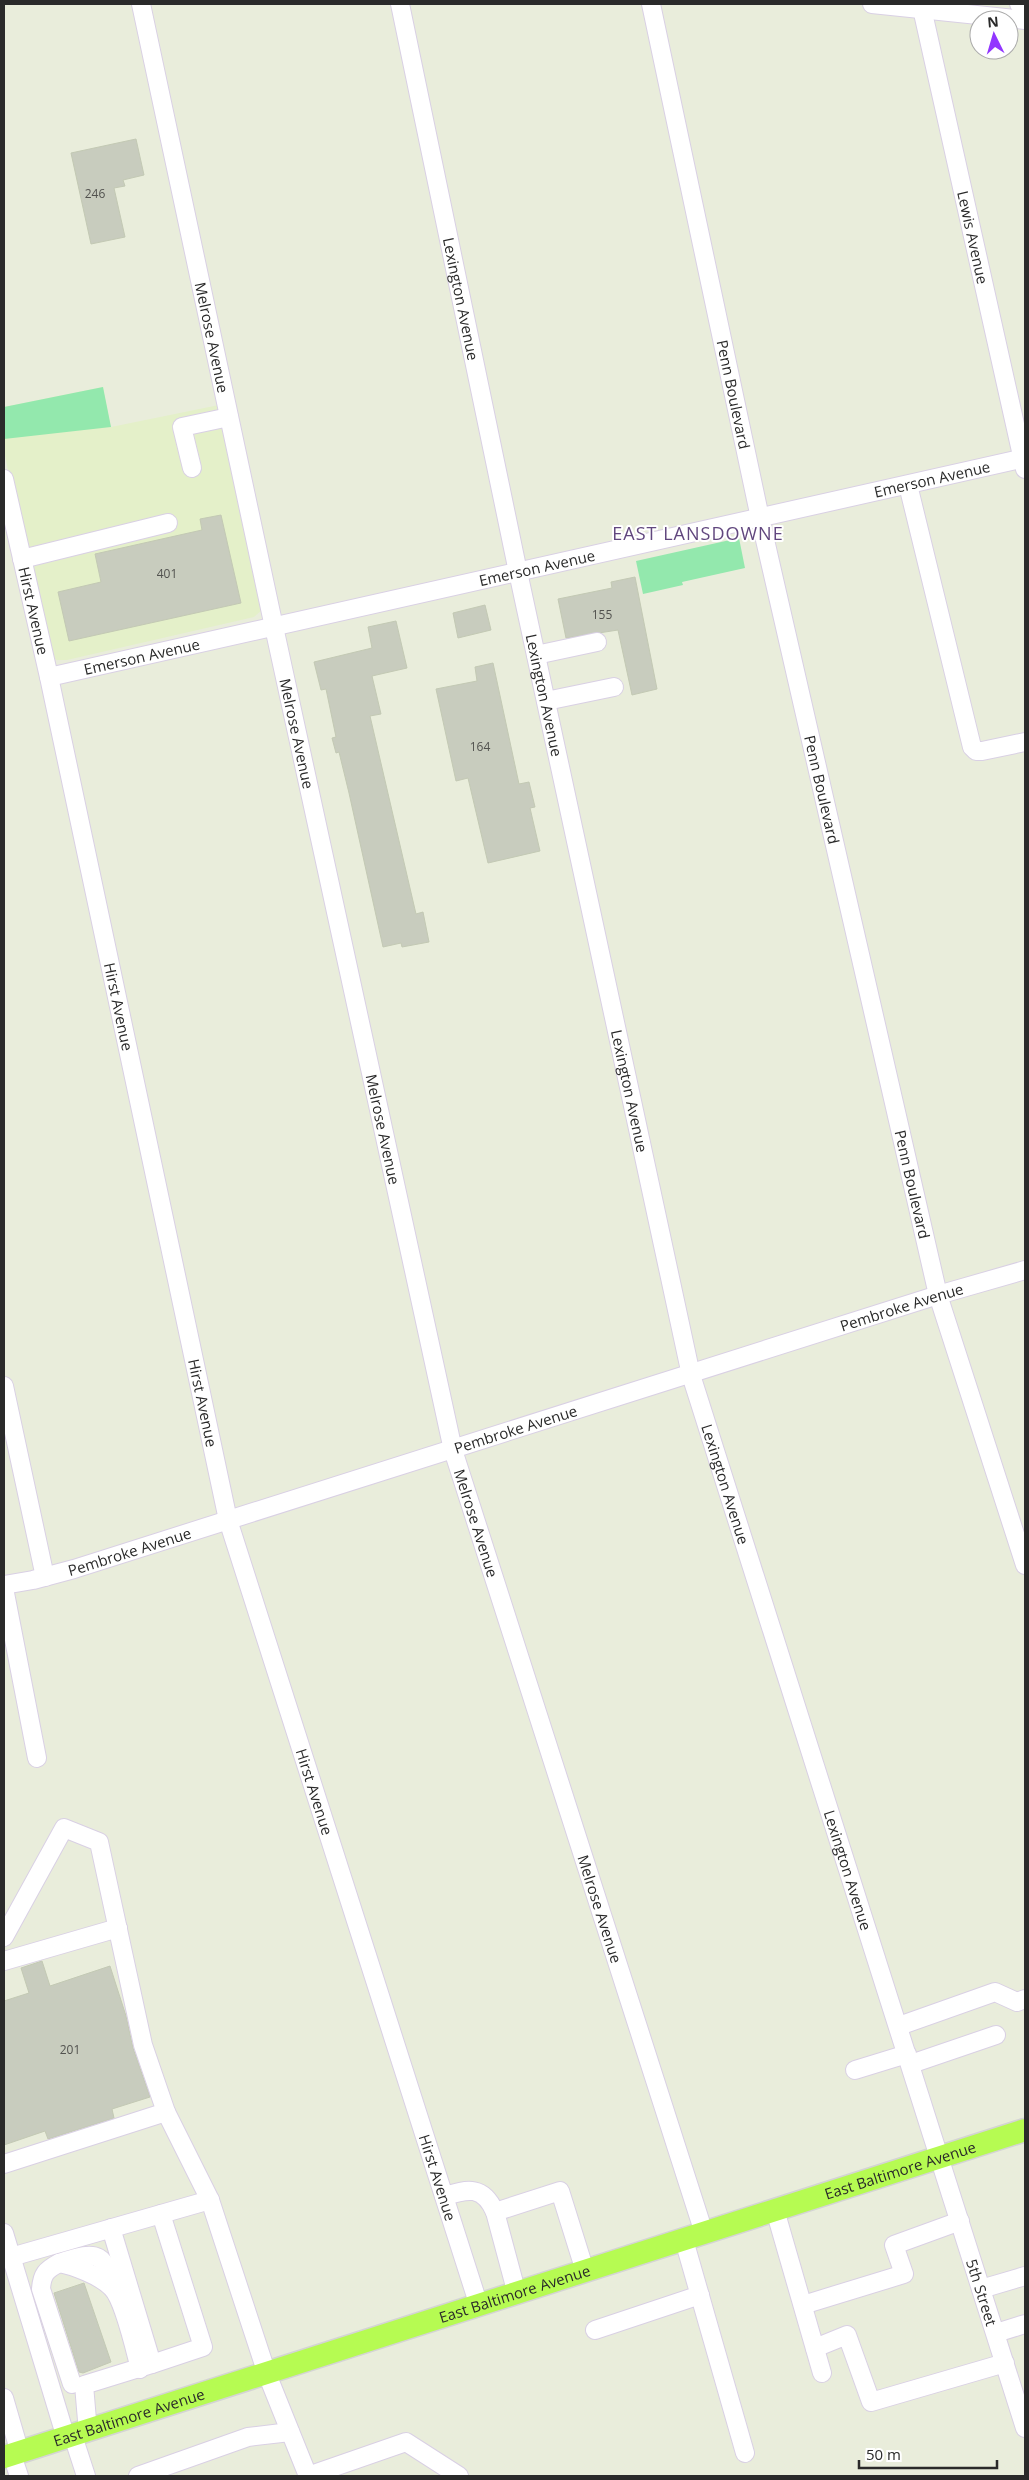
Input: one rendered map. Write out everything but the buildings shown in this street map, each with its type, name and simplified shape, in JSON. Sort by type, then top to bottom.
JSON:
[{"type":"main road","name":"East Baltimore Avenue","points":[[12,2455],[1025,2130]]},
{"type":"street","name":"Melrose Avenue","points":[[141,4],[453,1450],[694,2236],[700,2294],[745,2454]]},
{"type":"street","name":"Lexington Avenue","points":[[400,4],[518,572],[691,1375],[940,2157]]},
{"type":"street","name":"Penn Boulevard","points":[[651,4],[760,518],[938,1295],[1025,1565]]},
{"type":"street","points":[[872,4],[921,6],[1025,20]]},
{"type":"street","points":[[1018,4],[1025,9]]},
{"type":"street","name":"Lewis Avenue","points":[[921,6],[1024,462]]},
{"type":"street","points":[[192,468],[182,427],[229,417]]},
{"type":"street","name":"Emerson Avenue","points":[[49,677],[908,484],[1024,462]]},
{"type":"street","name":"Hirst Avenue","points":[[4,479],[49,677],[228,1520],[479,2306]]},
{"type":"street","points":[[908,484],[972,747],[976,751],[982,751],[1025,742]]},
{"type":"street","points":[[22,559],[168,523]]},
{"type":"street","points":[[536,655],[596,642]]},
{"type":"street","points":[[546,701],[614,687]]},
{"type":"street","name":"Pembroke Avenue","points":[[4,1586],[45,1577],[691,1375],[938,1295],[1025,1270]]},
{"type":"street","points":[[4,1386],[45,1577]]},
{"type":"street","points":[[4,1586],[37,1758]]},
{"type":"street","points":[[4,1937],[64,1828],[99,1842],[143,2045],[166,2112],[210,2200],[267,2374],[308,2476],[406,2442],[459,2476]]},
{"type":"street","points":[[4,1961],[118,1928]]},
{"type":"street","points":[[898,2026],[995,1992],[1017,2002],[1025,1999]]},
{"type":"street","points":[[855,2070],[909,2059],[996,2035]]},
{"type":"street","points":[[4,2164],[166,2112]]},
{"type":"street","name":"5th Street","points":[[940,2157],[1025,2428]]},
{"type":"street","points":[[444,2196],[464,2190],[477,2191],[489,2200],[495,2212],[517,2294]]},
{"type":"street","points":[[495,2212],[560,2191],[585,2271]]},
{"type":"street","points":[[12,2257],[210,2200]]},
{"type":"street","points":[[775,2210],[822,2373]]},
{"type":"street","points":[[48,2373],[78,2384],[146,2366],[203,2348],[161,2214]]},
{"type":"street","points":[[803,2305],[904,2274],[894,2245],[960,2221]]},
{"type":"street","points":[[111,2228],[146,2366]]},
{"type":"street","points":[[4,2233],[48,2373],[76,2435],[86,2476]]},
{"type":"street","points":[[76,2435],[78,2384],[42,2288],[42,2276],[48,2268],[59,2263],[82,2270],[112,2287],[119,2299],[146,2366]]},
{"type":"street","points":[[981,2289],[1025,2276]]},
{"type":"street","points":[[595,2330],[700,2294]]},
{"type":"street","points":[[996,2333],[1025,2324]]},
{"type":"street","points":[[815,2348],[847,2335],[871,2402],[1005,2363]]},
{"type":"street","points":[[4,2398],[12,2455],[20,2476]]},
{"type":"street","points":[[138,2476],[248,2437],[290,2432]]},
{"type":"shaded area","points":[[103,387],[111,427],[219,405],[262,610],[254,617],[67,660],[57,660],[50,657],[47,652],[4,451],[4,407]]},
{"type":"green space","points":[[103,387],[111,427],[4,439],[4,407]]},
{"type":"green space","points":[[739,538],[745,568],[682,582],[683,585],[643,594],[636,561]]},
{"type":"district","name":"EAST LANSDOWNE","points":[[698,533]]}]
